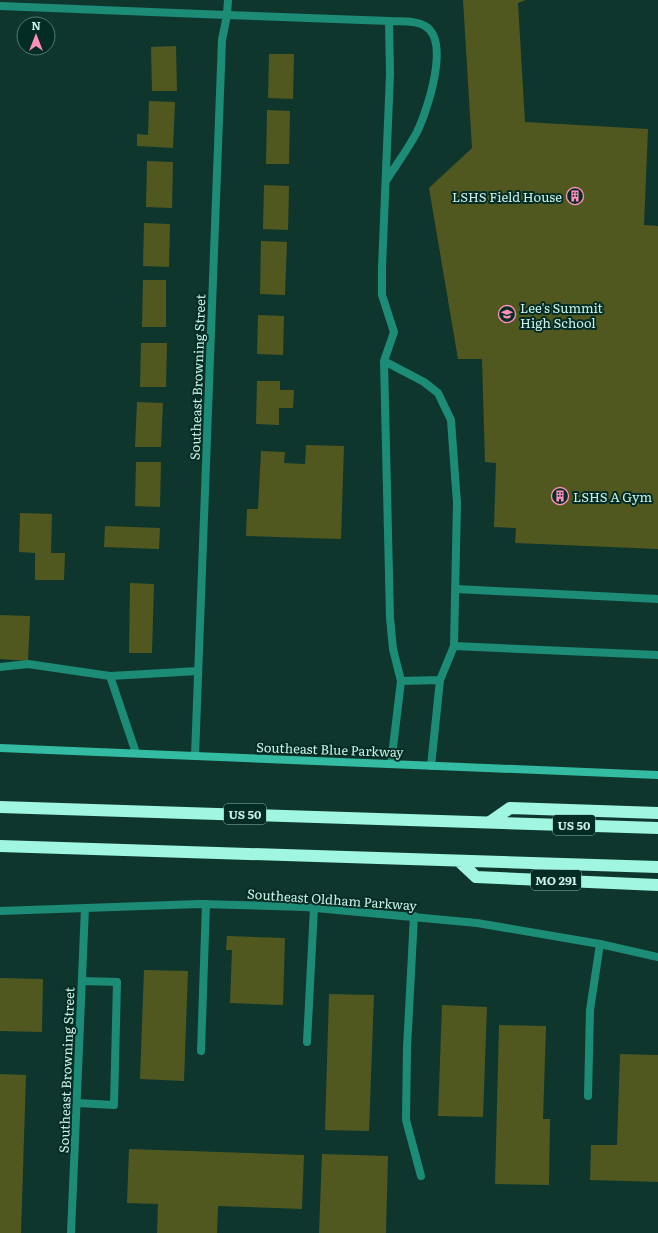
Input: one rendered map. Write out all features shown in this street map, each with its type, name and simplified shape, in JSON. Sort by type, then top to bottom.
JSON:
[{"type":"highway","name":"US 50","points":[[0,807],[658,828]]},
{"type":"highway","points":[[490,822],[510,808],[658,813]]},
{"type":"highway","points":[[0,846],[658,868]]},
{"type":"highway","name":"MO 291","points":[[460,862],[476,876],[658,885]]},
{"type":"street","name":"Southeast Browning Street","points":[[195,756],[222,40],[228,15],[228,0]]},
{"type":"street","points":[[0,6],[411,22],[426,26],[435,39],[437,61],[434,85],[417,132],[385,181]]},
{"type":"street","points":[[389,21],[390,74],[382,295],[394,332],[384,361],[390,618],[392,649],[401,680],[391,764]]},
{"type":"street","points":[[384,361],[424,382],[438,393],[451,420],[457,503],[454,646],[440,680],[431,766]]},
{"type":"street","points":[[456,589],[658,599]]},
{"type":"street","points":[[454,646],[658,655]]},
{"type":"street","points":[[0,668],[28,664],[110,676],[198,671]]},
{"type":"street","points":[[110,676],[136,753]]},
{"type":"street","points":[[401,680],[440,680]]},
{"type":"street","name":"Southeast Blue Parkway","points":[[0,748],[658,775]]},
{"type":"street","points":[[201,1051],[206,904]]},
{"type":"street","name":"Southeast Oldham Parkway","points":[[0,911],[206,904],[314,908],[477,923],[600,944],[658,957]]},
{"type":"street","name":"Southeast Browning Street","points":[[71,1233],[85,908]]},
{"type":"street","points":[[307,1042],[314,908]]},
{"type":"street","points":[[414,916],[407,1048],[406,1120],[421,1176]]},
{"type":"street","points":[[588,1096],[590,1010],[600,944]]},
{"type":"street","points":[[77,1103],[114,1104],[117,982],[82,981]]},
{"type":"building","name":"Lee's Summit High School","points":[[463,0],[526,0],[518,3],[525,122],[648,129],[644,225],[658,226],[658,549],[515,543],[516,528],[494,527],[496,463],[485,462],[482,359],[458,359],[429,188],[472,148]]},
{"type":"building","points":[[176,46],[177,91],[152,91],[151,47]]},
{"type":"building","points":[[269,54],[294,54],[293,99],[268,98]]},
{"type":"building","points":[[149,101],[175,102],[173,148],[137,146],[137,134],[148,135]]},
{"type":"building","points":[[267,110],[290,111],[289,164],[266,164]]},
{"type":"building","points":[[147,161],[173,162],[172,208],[146,207]]},
{"type":"building","points":[[264,185],[289,186],[288,230],[263,229]]},
{"type":"building","points":[[144,223],[170,224],[169,267],[143,266]]},
{"type":"building","points":[[261,241],[287,242],[285,295],[260,294]]},
{"type":"building","points":[[143,280],[166,280],[166,327],[142,327]]},
{"type":"building","points":[[258,315],[284,316],[283,355],[257,354]]},
{"type":"building","points":[[141,343],[167,343],[166,387],[140,387]]},
{"type":"building","points":[[257,381],[280,381],[280,390],[294,390],[293,408],[279,408],[279,425],[256,424]]},
{"type":"building","points":[[137,402],[163,403],[161,447],[135,447]]},
{"type":"building","points":[[306,445],[344,446],[341,539],[246,536],[247,509],[258,509],[261,451],[285,452],[284,463],[305,464]]},
{"type":"building","points":[[136,462],[161,462],[160,507],[135,506]]},
{"type":"building","points":[[20,513],[52,514],[51,553],[65,553],[64,580],[35,580],[35,553],[19,552]]},
{"type":"building","points":[[105,526],[160,528],[159,549],[104,547]]},
{"type":"building","points":[[130,583],[154,584],[152,653],[129,653]]},
{"type":"building","points":[[0,615],[30,616],[28,661],[0,659]]},
{"type":"building","points":[[227,936],[285,938],[283,1005],[230,1003],[232,950],[226,950]]},
{"type":"building","points":[[144,970],[188,971],[184,1081],[140,1079]]},
{"type":"building","points":[[0,978],[43,979],[42,1032],[0,1031]]},
{"type":"building","points":[[329,994],[374,995],[369,1131],[325,1130]]},
{"type":"building","points":[[442,1005],[487,1007],[483,1117],[438,1116]]},
{"type":"building","points":[[499,1025],[546,1026],[543,1119],[550,1119],[549,1185],[495,1184]]},
{"type":"building","points":[[620,1054],[658,1055],[658,1182],[590,1180],[591,1145],[617,1145]]},
{"type":"building","points":[[0,1074],[26,1075],[21,1233],[0,1233]]},
{"type":"building","points":[[129,1149],[304,1155],[302,1209],[218,1206],[217,1233],[157,1233],[158,1204],[127,1203]]},
{"type":"building","points":[[322,1154],[388,1156],[386,1233],[319,1233]]},
{"type":"place","name":"LSHS Field House","points":[[575,196]]},
{"type":"place","name":"Lee's Summit High School","points":[[507,314]]},
{"type":"place","name":"LSHS A Gym","points":[[560,496]]}]
